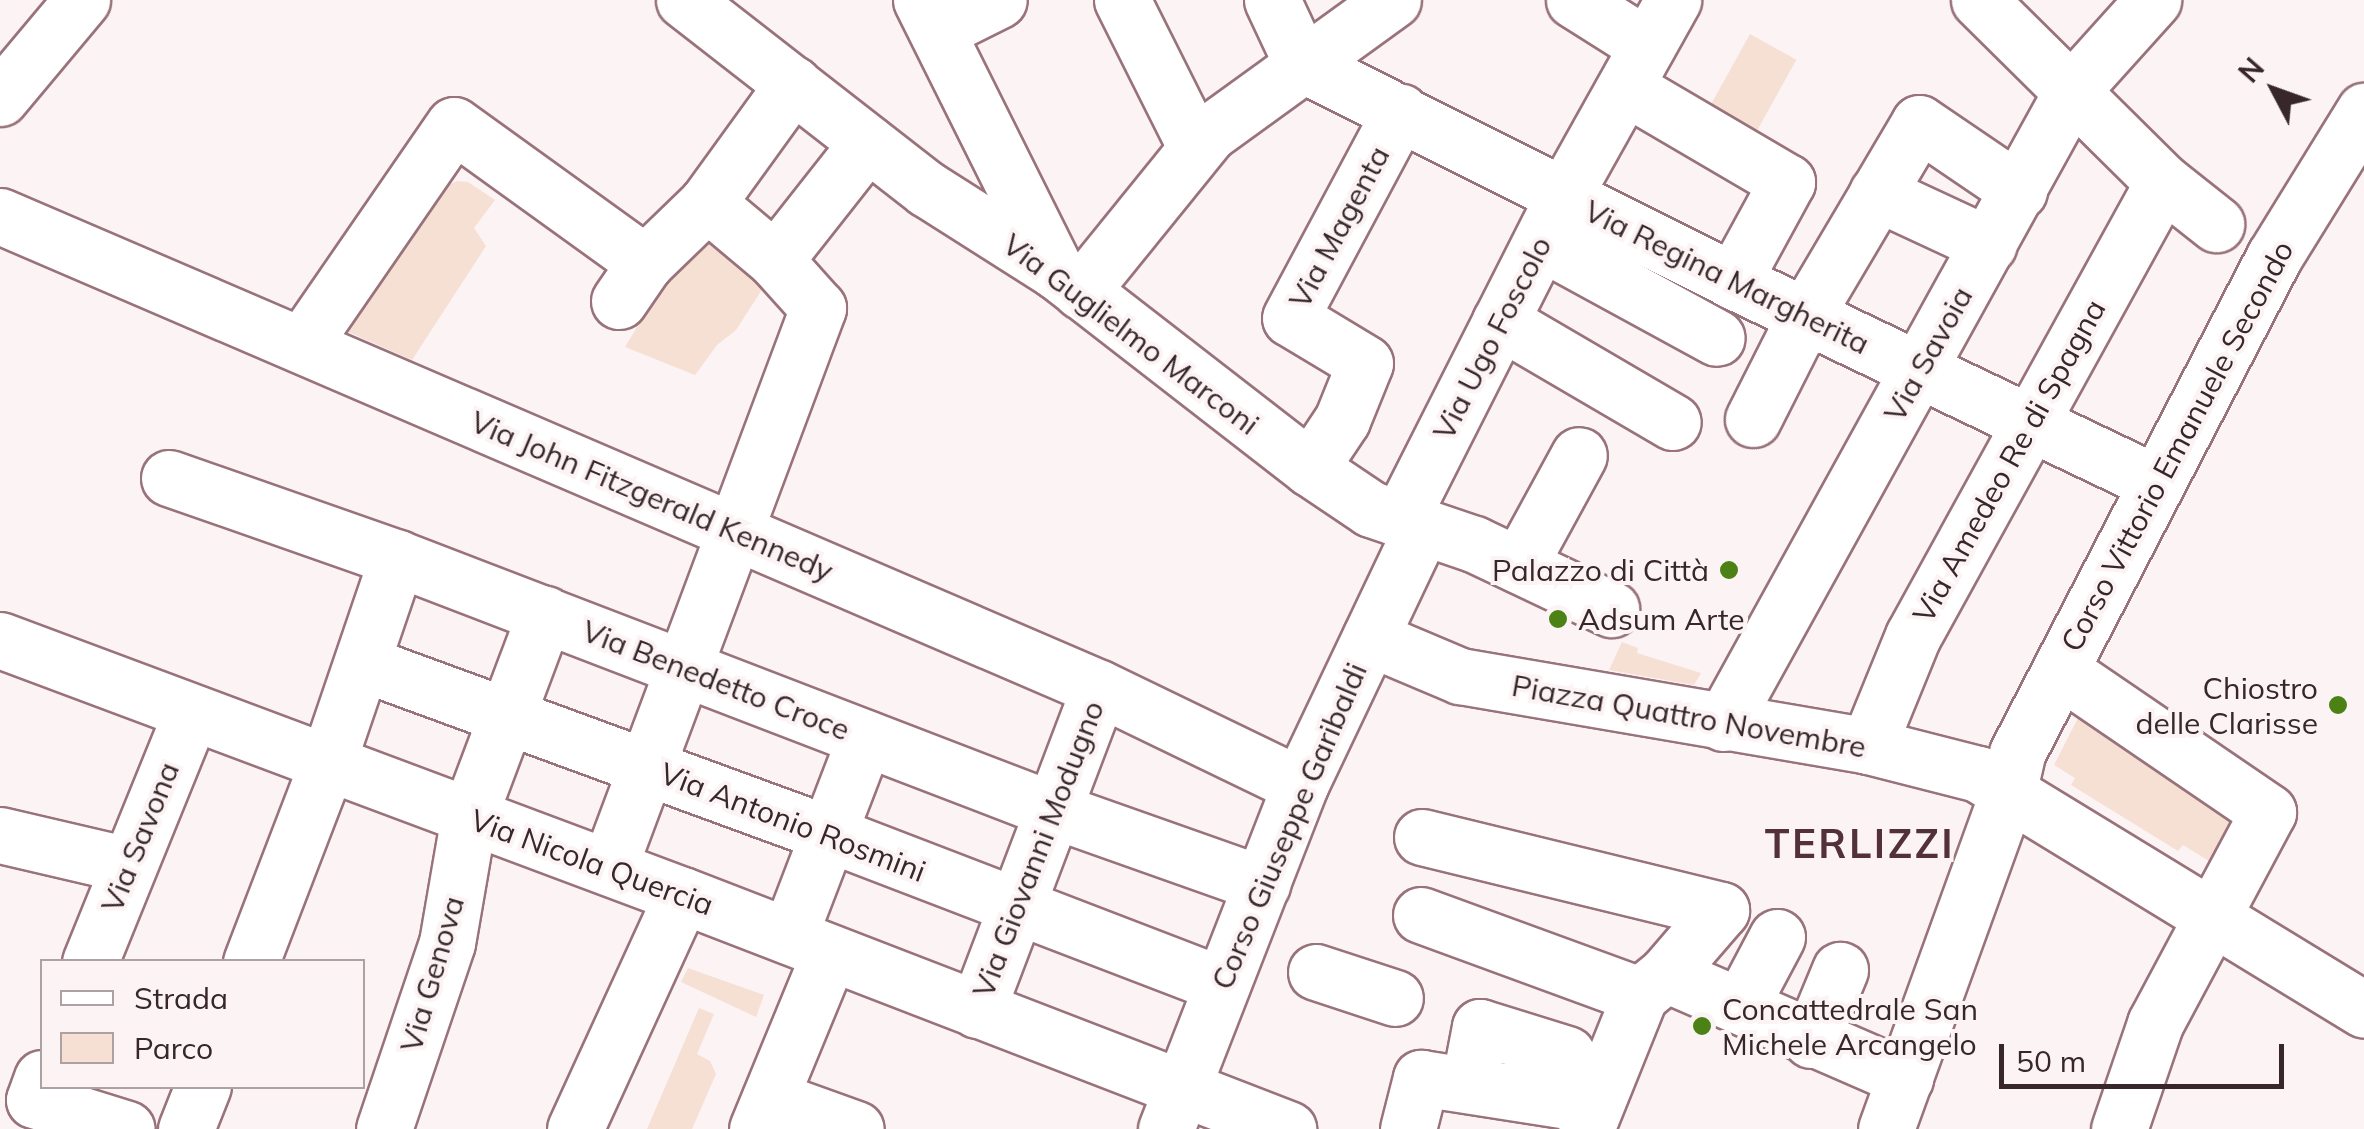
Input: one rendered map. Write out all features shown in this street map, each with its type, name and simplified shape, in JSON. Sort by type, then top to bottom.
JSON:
[{"type":"street","points":[[1,96],[82,0]]},
{"type":"street","name":"Via Guglielmo Marconi","points":[[684,0],[926,189],[1068,281],[1370,510],[1474,544],[1611,609]]},
{"type":"street","points":[[999,0],[929,16],[1068,281],[1209,133],[1393,0]]},
{"type":"street","points":[[1122,0],[1196,148]]},
{"type":"street","points":[[1272,0],[1302,64]]},
{"type":"street","points":[[1574,0],[1648,44],[1787,182],[1733,282]]},
{"type":"street","points":[[1979,0],[2163,182],[2244,241]]},
{"type":"street","name":"Via Savoia","points":[[1723,722],[2073,89],[2129,9]]},
{"type":"street","name":"Via Ugo Foscolo","points":[[1411,524],[1500,321],[1648,44]]},
{"type":"street","name":"Via Regina Margherita","points":[[1302,64],[1400,112],[1552,220],[1733,282],[2156,483]]},
{"type":"street","points":[[302,345],[454,124],[632,282],[707,202],[792,84]]},
{"type":"street","name":"Corso Vittorio Emanuele Secondo","points":[[1886,1129],[2009,790],[2017,753],[2156,483],[2244,241],[2364,111]]},
{"type":"street","name":"Via Magenta","points":[[1310,468],[1342,420],[1365,363],[1290,318],[1400,112]]},
{"type":"street","points":[[1753,419],[1805,316],[1919,123],[2019,191]]},
{"type":"street","points":[[775,260],[867,143]]},
{"type":"street","name":"Via Amedeo Re di Spagna","points":[[1868,746],[1913,636],[2163,182]]},
{"type":"street","points":[[1877,193],[1989,245]]},
{"type":"street","points":[[609,867],[818,308],[775,260],[707,202]]},
{"type":"street","name":"Via John Fitzgerald Kennedy","points":[[0,216],[1099,688],[1300,785]]},
{"type":"street","points":[[1552,220],[1718,338]]},
{"type":"street","points":[[1500,321],[1673,422]]},
{"type":"street","points":[[1520,566],[1579,454]]},
{"type":"street","name":"Via Benedetto Croce","points":[[170,478],[397,558],[1053,810],[1262,884]]},
{"type":"street","name":"Corso Giuseppe Garibaldi","points":[[1174,1108],[1300,785],[1370,638],[1411,524]]},
{"type":"street","points":[[252,959],[327,764],[397,558]]},
{"type":"street","name":"Via Genova","points":[[384,1129],[447,943],[469,816],[546,614]]},
{"type":"street","name":"Piazza Quattro Novembre","points":[[1370,638],[1460,676],[1930,759],[2009,790],[2364,1010]]},
{"type":"street","name":"Via Nicola Quercia","points":[[5,657],[191,712],[810,944],[977,1010],[1174,1108],[1273,1123]]},
{"type":"street","name":"Via Antonio Rosmini","points":[[362,663],[827,833],[1222,986]]},
{"type":"street","points":[[2060,670],[2268,812],[2155,1024],[2120,1129]]},
{"type":"street","name":"Via Giovanni Modugno","points":[[977,1010],[1099,688]]},
{"type":"street","name":"Via Savona","points":[[91,959],[191,712]]},
{"type":"street","points":[[856,1129],[763,1113],[810,944],[827,833],[865,738]]},
{"type":"street","points":[[0,834],[129,865]]},
{"type":"street","points":[[1408,1129],[1421,1078],[1469,1084],[1590,1117],[1653,985],[1720,910],[1422,837]]},
{"type":"street","points":[[575,1129],[682,895]]},
{"type":"street","points":[[1422,915],[1653,985],[1740,1005],[1905,1078]]},
{"type":"street","points":[[1740,1005],[1777,938]]},
{"type":"street","points":[[1812,1040],[1840,970]]},
{"type":"street","points":[[1316,972],[1395,998]]},
{"type":"street","points":[[1469,1084],[1480,1027],[1567,1054]]},
{"type":"street","points":[[40,1084],[34,1100],[128,1129]]},
{"type":"street","points":[[186,1129],[202,1089]]},
{"type":"green space","points":[[1750,34],[1796,60],[1752,139],[1706,114]]},
{"type":"green space","points":[[457,181],[468,182],[495,200],[474,228],[486,246],[412,360],[346,331],[440,189]]},
{"type":"green space","points":[[700,223],[765,285],[736,330],[717,345],[695,375],[625,347]]},
{"type":"green space","points":[[1622,642],[1638,648],[1637,653],[1701,673],[1694,685],[1609,670]]},
{"type":"green space","points":[[2080,714],[2235,819],[2209,861],[2183,845],[2178,851],[2071,785],[2075,778],[2054,765]]},
{"type":"green space","points":[[688,968],[764,995],[756,1017],[681,982]]},
{"type":"green space","points":[[699,1008],[714,1014],[697,1054],[710,1061],[716,1074],[692,1129],[647,1129]]},
{"type":"place","name":"Palazzo di Città","points":[[1729,570]]},
{"type":"place","name":"Adsum Arte","points":[[1558,619]]},
{"type":"place","name":"Chiostro delle Clarisse","points":[[2338,705]]},
{"type":"place","name":"Concattedrale San Michele Arcangelo","points":[[1702,1026]]},
{"type":"district","name":"TERLIZZI","points":[[1860,843]]}]
